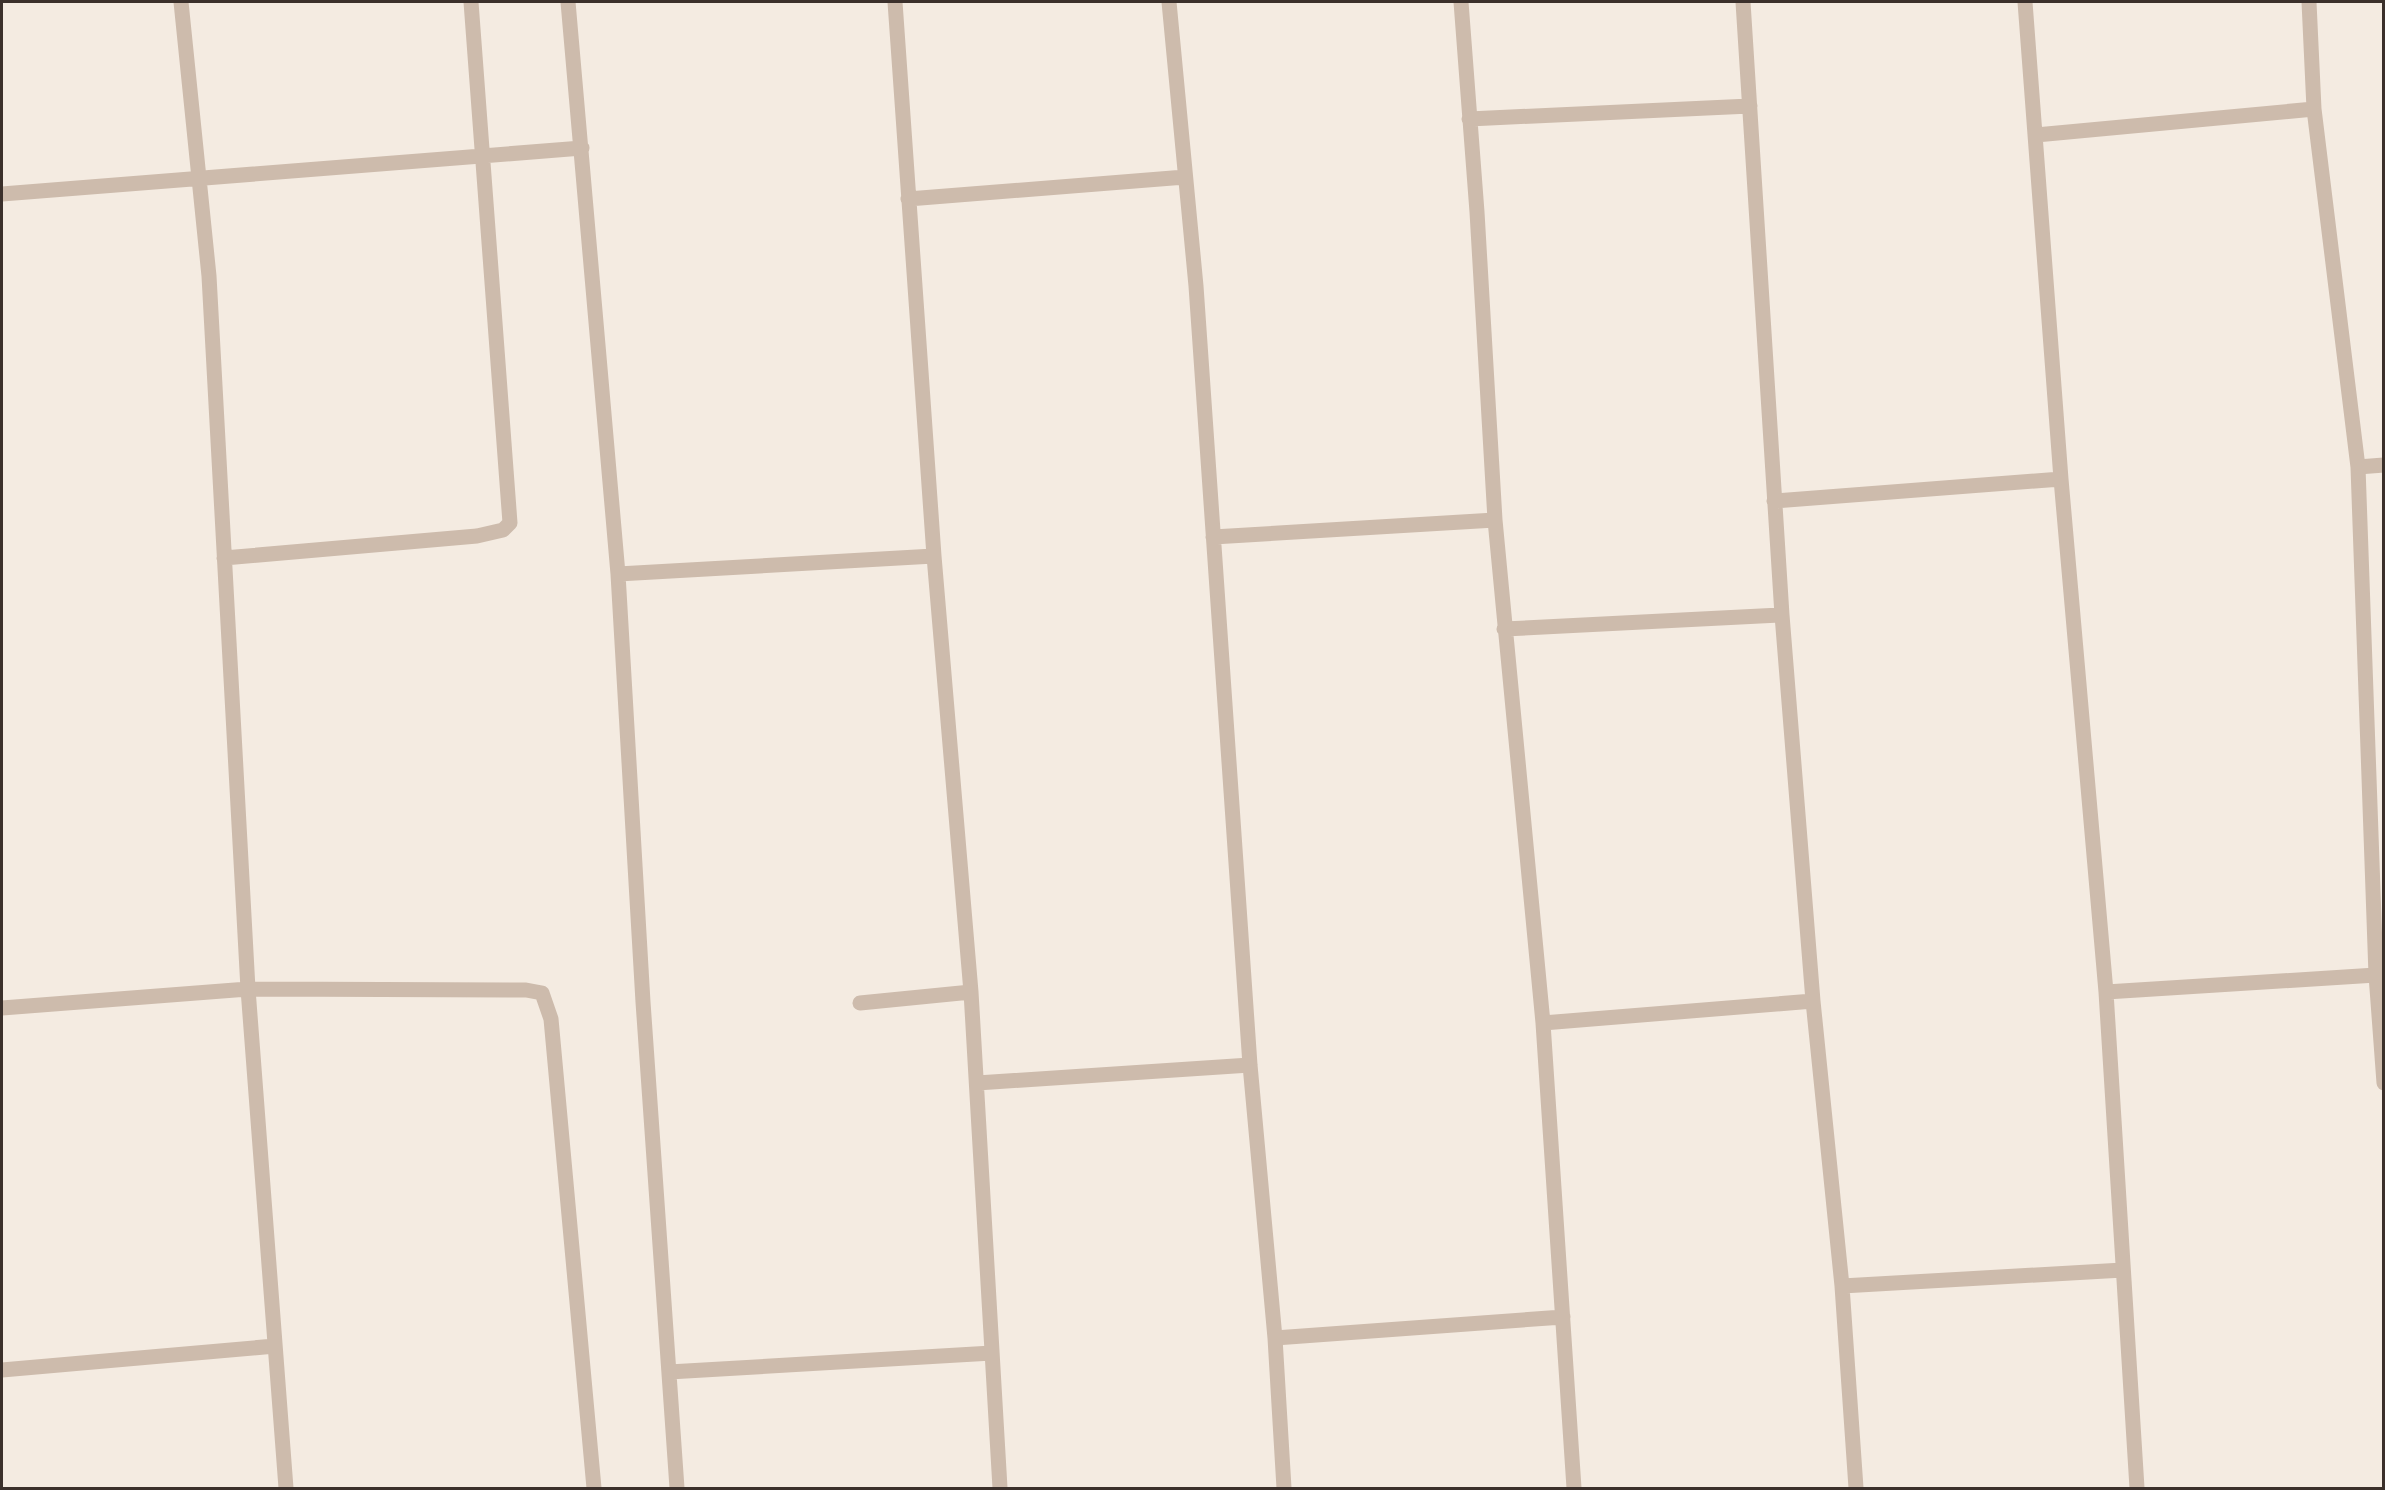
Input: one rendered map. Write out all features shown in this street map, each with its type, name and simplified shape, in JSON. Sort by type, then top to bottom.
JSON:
[{"type":"street","points":[[181,2],[201,179],[209,276],[249,989],[286,1488]]},
{"type":"street","points":[[224,558],[477,536],[503,530],[510,522],[471,2]]},
{"type":"street","points":[[568,2],[618,574],[644,1014],[677,1488]]},
{"type":"street","points":[[894,2],[934,556],[971,992],[1000,1488]]},
{"type":"street","points":[[1170,2],[1196,286],[1250,1065],[1275,1338],[1284,1488]]},
{"type":"street","points":[[1461,2],[1495,520],[1543,1023],[1574,1488]]},
{"type":"street","points":[[1743,2],[1782,615],[1813,1001],[1842,1286],[1856,1488]]},
{"type":"street","points":[[2025,2],[2061,479],[2106,992],[2137,1488]]},
{"type":"street","points":[[2309,2],[2314,109],[2358,467],[2376,975],[2384,1083]]},
{"type":"street","points":[[1469,119],[1750,106]]},
{"type":"street","points":[[2036,135],[2314,109]]},
{"type":"street","points":[[2,194],[582,148]]},
{"type":"street","points":[[908,199],[1185,177]]},
{"type":"street","points":[[2358,467],[2384,465]]},
{"type":"street","points":[[1774,501],[2061,479]]},
{"type":"street","points":[[1213,537],[1495,520]]},
{"type":"street","points":[[618,574],[934,556]]},
{"type":"street","points":[[1504,629],[1782,615]]},
{"type":"street","points":[[2106,992],[2376,975]]},
{"type":"street","points":[[2,1008],[249,989],[526,990],[542,993],[551,1018],[594,1488]]},
{"type":"street","points":[[860,1003],[971,992]]},
{"type":"street","points":[[1543,1023],[1813,1001]]},
{"type":"street","points":[[977,1083],[1250,1065]]},
{"type":"street","points":[[1842,1286],[2122,1270]]},
{"type":"street","points":[[1275,1338],[1563,1317]]},
{"type":"street","points":[[2,1370],[275,1346]]},
{"type":"street","points":[[669,1371],[992,1353]]}]
